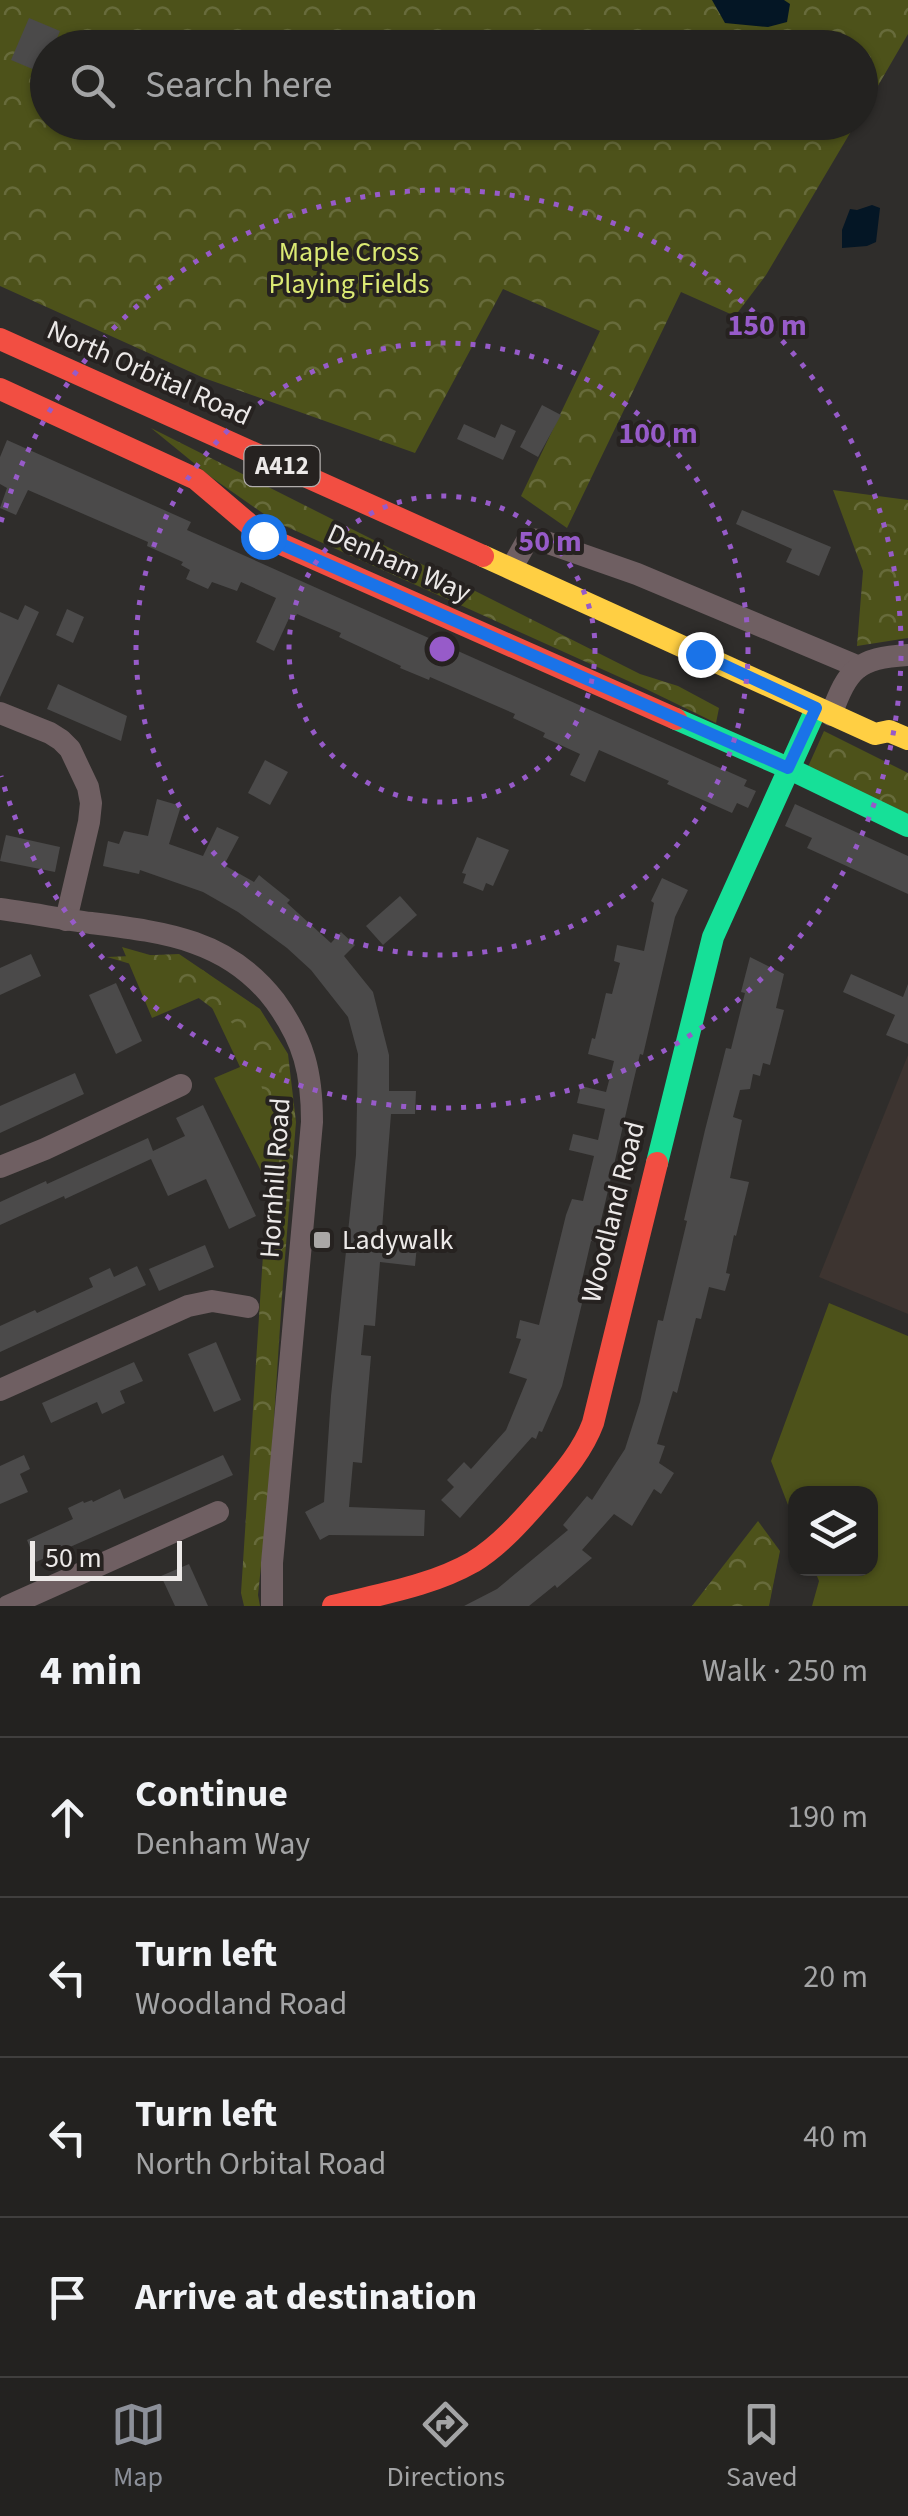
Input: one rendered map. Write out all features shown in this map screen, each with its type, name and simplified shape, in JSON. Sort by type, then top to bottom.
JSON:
[{"type":"street","name":"North Orbital Road","points":[[0,339],[823,712],[876,734],[889,730],[908,739]]},
{"type":"street","name":"Denham Way","points":[[0,389],[196,479],[263,536],[788,768],[908,826]]},
{"type":"street","points":[[511,568],[528,540],[540,540],[638,574],[859,666]]},
{"type":"street","points":[[823,712],[859,666],[908,655]]},
{"type":"street","name":"Woodland Road","points":[[333,1606],[394,1590],[477,1559],[502,1540],[553,1485],[584,1444],[713,937],[788,768],[823,712]]},
{"type":"street","points":[[0,714],[61,740],[70,749],[88,787],[89,822],[66,920]]},
{"type":"street","name":"North Orbital Road","points":[[876,734],[881,747],[908,759]]},
{"type":"street","name":"Hornhill Road","points":[[0,909],[166,933],[222,954],[263,985],[289,1020],[307,1061],[311,1147],[272,1563],[272,1606]]},
{"type":"street","points":[[0,1166],[182,1086]]},
{"type":"street","points":[[0,1390],[188,1306],[212,1301],[248,1307]]},
{"type":"street","points":[[0,1591],[7,1606],[218,1512]]},
{"type":"shaded area","points":[[908,1055],[908,1314],[819,1277]]},
{"type":"green space","name":"Maple Cross Playing Fields","points":[[0,0],[908,0],[908,34],[878,86],[878,30],[30,30],[30,140],[846,140],[766,275],[735,316],[681,292],[567,528],[521,496],[600,331],[503,289],[415,453],[204,378],[0,286]]},
{"type":"green space","points":[[151,428],[640,674],[678,686],[719,708],[716,723],[274,521]]},
{"type":"green space","points":[[833,490],[908,500],[908,638],[857,646],[863,571]]},
{"type":"green space","points":[[824,731],[908,773],[908,814],[807,769]]},
{"type":"green space","points":[[122,947],[203,970],[243,1002],[269,1045],[280,1194],[262,1173],[214,1078],[240,1067],[206,995],[152,1018]]},
{"type":"green space","points":[[179,954],[260,1009],[288,1054],[296,1122],[260,1606],[244,1606],[241,1593],[274,1126],[244,1032],[168,975],[107,957]]},
{"type":"green space","points":[[829,1303],[908,1336],[908,1606],[812,1606],[817,1576],[878,1576],[878,1486],[788,1486],[788,1505],[771,1461]]},
{"type":"green space","points":[[758,1521],[780,1551],[769,1606],[692,1606]]},
{"type":"water","points":[[712,0],[784,0],[790,4],[787,22],[768,27],[725,23]]},
{"type":"water","points":[[872,205],[880,208],[876,242],[842,248],[842,230],[850,209]]},
{"type":"building","points":[[29,18],[58,30],[30,30],[30,68],[11,60]]},
{"type":"building","points":[[542,405],[561,415],[538,457],[520,447]]},
{"type":"building","points":[[464,424],[495,438],[501,424],[516,431],[503,460],[457,439]]},
{"type":"building","points":[[7,440],[191,522],[187,530],[747,780],[744,786],[756,791],[748,808],[737,803],[732,813],[599,750],[585,782],[570,775],[580,754],[543,737],[545,733],[513,718],[515,714],[400,668],[339,637],[341,633],[297,614],[291,614],[274,651],[256,642],[276,598],[241,582],[237,591],[212,582],[208,589],[186,579],[190,570],[181,565],[183,562],[147,546],[148,542],[28,490],[16,515],[0,508],[7,488],[0,484],[0,457]]},
{"type":"building","points":[[742,510],[831,547],[819,576],[786,562],[792,549],[736,524]]},
{"type":"building","points":[[25,605],[39,612],[0,697],[0,612],[18,620]]},
{"type":"building","points":[[67,609],[84,617],[73,643],[56,635]]},
{"type":"building","points":[[58,684],[127,716],[121,741],[47,709]]},
{"type":"building","points":[[265,760],[288,772],[270,805],[248,793]]},
{"type":"building","points":[[157,799],[181,806],[169,844],[203,856],[217,827],[239,837],[224,865],[254,882],[259,875],[290,900],[287,903],[331,943],[341,932],[355,945],[344,956],[373,992],[389,1055],[389,1091],[416,1091],[415,1114],[391,1114],[381,1242],[417,1245],[415,1266],[380,1262],[375,1326],[364,1325],[361,1355],[371,1356],[362,1463],[353,1462],[349,1507],[425,1510],[424,1536],[329,1535],[320,1540],[305,1512],[324,1502],[356,1155],[358,1054],[348,1017],[311,970],[238,912],[203,892],[140,870],[139,874],[103,866],[108,841],[119,844],[124,831],[148,836]]},
{"type":"building","points":[[795,804],[908,856],[908,894],[807,848],[812,838],[785,826]]},
{"type":"building","points":[[6,835],[60,847],[55,872],[0,861]]},
{"type":"building","points":[[477,837],[509,850],[493,886],[486,883],[483,891],[463,883],[466,874],[462,873]]},
{"type":"building","points":[[662,878],[688,890],[675,917],[596,1242],[591,1241],[579,1293],[584,1295],[562,1386],[542,1432],[536,1439],[532,1437],[460,1518],[441,1500],[454,1487],[447,1480],[464,1462],[471,1469],[506,1430],[527,1379],[509,1373],[521,1339],[516,1338],[520,1320],[539,1325],[566,1215],[572,1199],[583,1201],[594,1156],[569,1150],[573,1134],[598,1140],[605,1109],[577,1103],[581,1086],[606,1092],[610,1077],[614,1061],[588,1054],[606,993],[612,994],[620,963],[614,961],[617,945],[644,951],[654,903],[651,901]]},
{"type":"building","points":[[400,896],[417,915],[383,945],[366,926]]},
{"type":"building","points":[[31,954],[41,976],[0,995],[0,968]]},
{"type":"building","points":[[750,957],[784,974],[776,1008],[784,1010],[770,1065],[763,1063],[760,1076],[753,1074],[750,1089],[740,1090],[733,1117],[742,1120],[730,1178],[749,1182],[734,1235],[725,1291],[709,1287],[657,1444],[665,1446],[659,1463],[674,1473],[661,1494],[654,1489],[632,1526],[614,1514],[582,1550],[592,1558],[529,1606],[464,1606],[497,1589],[568,1530],[563,1525],[587,1496],[592,1500],[625,1449],[658,1320],[663,1321],[705,1130],[726,1048],[731,1049]]},
{"type":"building","points":[[851,974],[903,997],[908,984],[908,1044],[886,1035],[895,1015],[843,992]]},
{"type":"building","points":[[116,983],[142,1041],[116,1054],[89,995]]},
{"type":"building","points":[[75,1073],[84,1094],[0,1133],[0,1106]]},
{"type":"building","points":[[203,1105],[256,1216],[229,1229],[206,1179],[168,1196],[151,1159],[0,1225],[0,1202],[148,1138],[153,1151],[185,1136],[176,1118]]},
{"type":"building","points":[[205,1245],[214,1267],[159,1291],[149,1269]]},
{"type":"building","points":[[137,1266],[146,1285],[0,1352],[0,1326],[93,1287],[89,1278],[110,1268],[114,1277]]},
{"type":"building","points":[[216,1342],[241,1400],[214,1412],[188,1354]]},
{"type":"building","points":[[134,1362],[143,1381],[120,1391],[125,1403],[102,1414],[97,1402],[51,1423],[42,1403]]},
{"type":"building","points":[[24,1455],[30,1469],[20,1474],[28,1492],[0,1504],[0,1466]]},
{"type":"building","points":[[223,1455],[233,1475],[36,1562],[27,1540],[73,1519],[68,1508],[120,1489],[124,1499]]},
{"type":"building","points":[[189,1564],[208,1606],[175,1606],[161,1576]]},
{"type":"traffic: fast","points":[[657,1163],[713,937],[816,709]]},
{"type":"traffic: fast","points":[[676,719],[908,826]]},
{"type":"traffic: slow","points":[[483,556],[875,734],[889,731],[908,739]]},
{"type":"traffic: jam","points":[[0,339],[483,556]]},
{"type":"traffic: jam","points":[[0,389],[196,479],[263,536],[676,719]]},
{"type":"traffic: jam","points":[[333,1606],[423,1583],[473,1562],[512,1530],[572,1460],[593,1423],[657,1163]]},
{"type":"place","name":"Ladywalk","points":[[322,1240]]},
{"type":"route","points":[[263,536],[788,768],[816,708],[700,654]]}]
